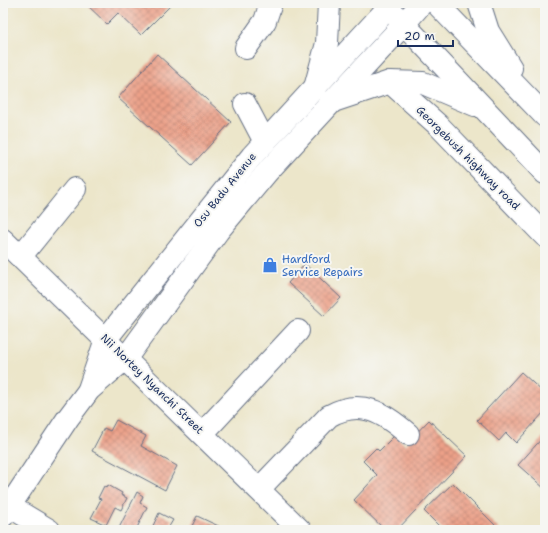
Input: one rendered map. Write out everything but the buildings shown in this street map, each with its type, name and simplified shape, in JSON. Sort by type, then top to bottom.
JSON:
[{"type":"main road","points":[[246,48],[265,20],[271,3]]},
{"type":"main road","points":[[316,84],[327,43],[329,3]]},
{"type":"main road","name":"Osu Badu Avenue","points":[[6,511],[68,418],[89,390],[126,358],[218,231],[330,102],[422,3]]},
{"type":"main road","points":[[436,3],[538,110]]},
{"type":"main road","points":[[479,3],[488,31],[538,110]]},
{"type":"main road","points":[[388,5],[402,25],[545,173]]},
{"type":"main road","name":"Osu Badu Avenue","points":[[89,390],[106,339],[265,142],[388,5]]},
{"type":"main road","points":[[330,102],[390,82],[423,83],[482,107]]},
{"type":"main road","name":"Georgebush highway road","points":[[390,82],[438,125],[545,236]]},
{"type":"main road","points":[[244,104],[265,142]]},
{"type":"main road","points":[[21,256],[75,189]]},
{"type":"main road","name":"Nii Nortey Nyanchi Street","points":[[3,241],[21,256],[126,358],[300,530]]},
{"type":"main road","points":[[202,434],[298,331]]},
{"type":"main road","points":[[259,489],[329,416],[339,410],[353,408],[374,409],[394,421],[408,434]]},
{"type":"main road","points":[[6,511],[49,530]]},
{"type":"place","name":"Hardford Service Repairs","points":[[270,265]]}]
